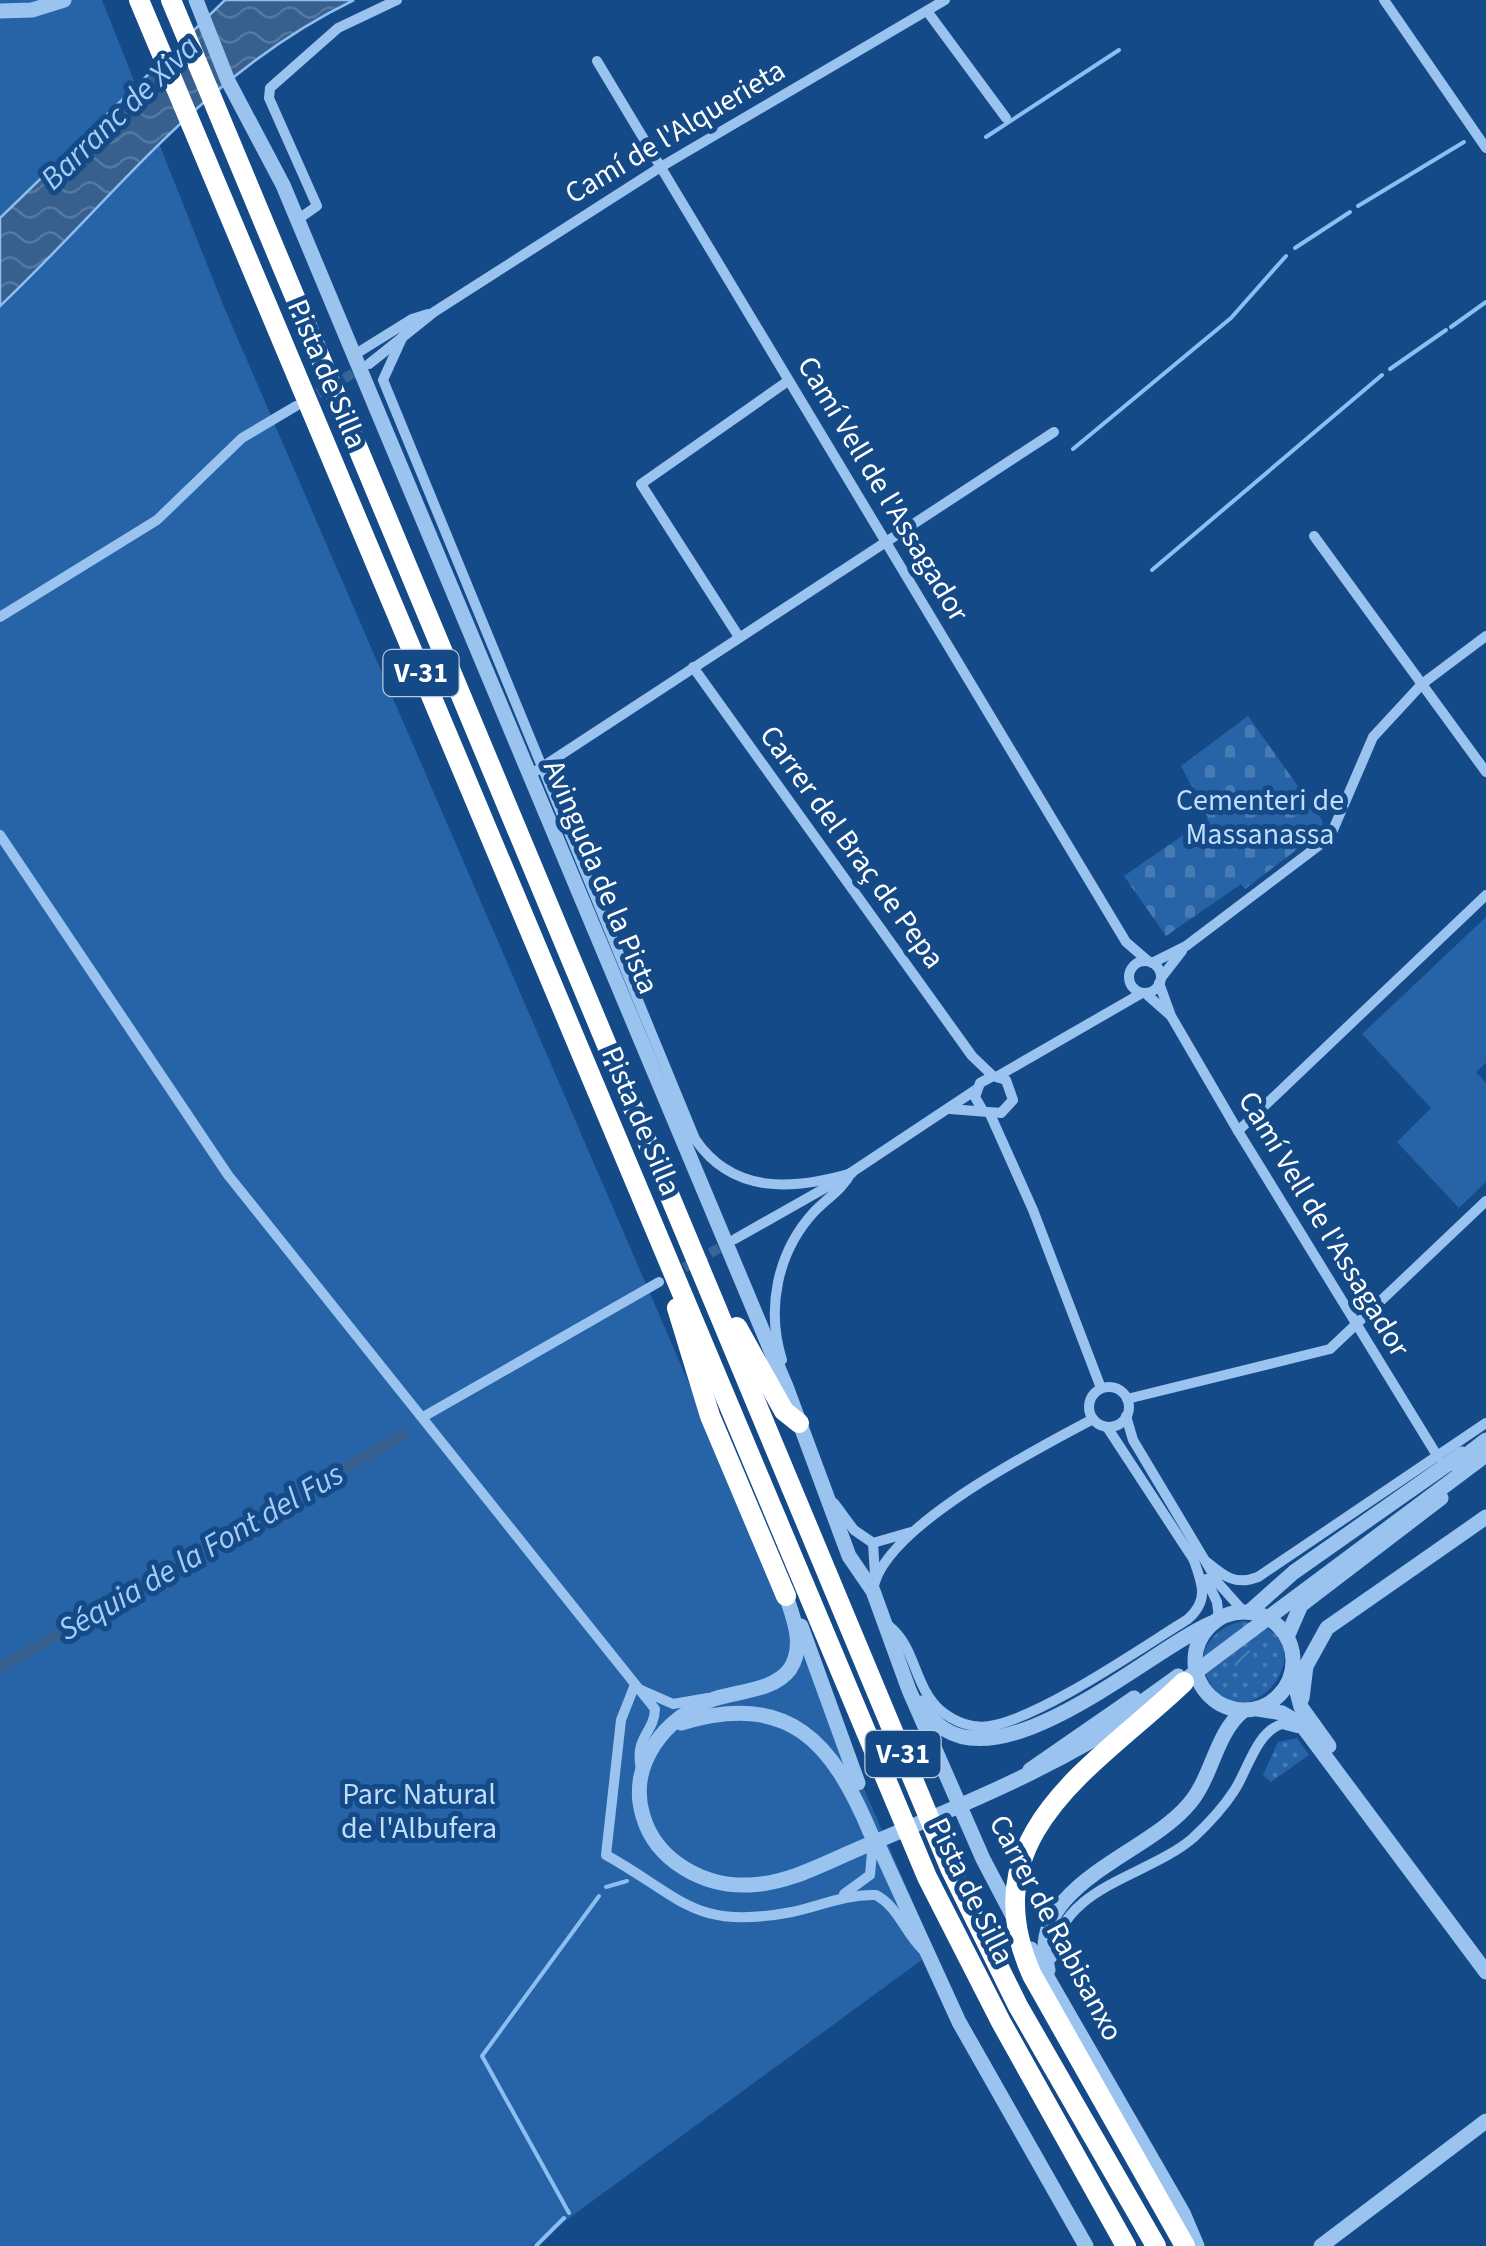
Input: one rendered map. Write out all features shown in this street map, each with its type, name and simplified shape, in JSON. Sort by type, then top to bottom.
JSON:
[{"type":"highway","name":"Pista de Silla","points":[[139,0],[667,1284],[927,1877],[1001,2022],[1126,2246]]},
{"type":"highway","name":"Pista de Silla","points":[[171,0],[950,1868],[1018,2006],[1156,2246]]},
{"type":"highway","points":[[691,1243],[708,1260],[742,1340],[784,1411],[800,1423]]},
{"type":"highway","points":[[667,1284],[710,1416],[786,1596]]},
{"type":"highway","points":[[1182,1678],[1072,1780],[1036,1833],[1015,1886],[1018,1944],[1032,1974],[1184,2246]]},
{"type":"street","name":"Avinguda de la Pista","points":[[196,0],[228,81],[362,360],[387,434],[432,523],[830,1498],[854,1530],[872,1543]]},
{"type":"street","points":[[297,220],[317,206],[269,98],[270,88],[338,28],[398,0]]},
{"type":"street","name":"Camí de l'Alquerieta","points":[[362,360],[660,168],[946,0]]},
{"type":"street","points":[[1384,0],[1486,148]]},
{"type":"street","points":[[0,12],[60,1]]},
{"type":"street","points":[[927,11],[1006,118]]},
{"type":"street","name":"Camí Vell de l'Assagador","points":[[597,62],[1126,942],[1150,962],[1171,1016],[1355,1326],[1438,1457]]},
{"type":"street","name":"Camí de l'Alquerieta","points":[[362,360],[412,319],[434,312]]},
{"type":"street","name":"Avinguda de la Pista","points":[[403,336],[383,380],[432,523]]},
{"type":"street","points":[[739,637],[641,484],[788,381]]},
{"type":"street","points":[[0,617],[156,520],[242,438],[296,406]]},
{"type":"street","points":[[535,772],[1054,432]]},
{"type":"street","points":[[387,434],[409,451]]},
{"type":"street","points":[[432,523],[448,561]]},
{"type":"street","points":[[1314,536],[1486,772]]},
{"type":"street","points":[[1114,1005],[1130,973],[1186,946],[1330,838],[1374,737],[1422,684],[1486,636]]},
{"type":"street","name":"Carrer del Braç de Pepa","points":[[694,666],[972,1056],[996,1076]]},
{"type":"street","name":"Avinguda de la Pista","points":[[535,772],[704,1153],[736,1175],[776,1186],[814,1184],[852,1172]]},
{"type":"street","points":[[0,835],[228,1175],[654,1708],[654,1718],[638,1743],[640,1802],[651,1835],[667,1855],[697,1876],[752,1885],[796,1875],[1001,1789],[1080,1750],[1182,1678],[1486,1439]]},
{"type":"street","points":[[1238,1131],[1486,895]]},
{"type":"street","name":"Camí Vell de l'Assagador","points":[[1126,942],[1132,988],[1171,1016]]},
{"type":"street","points":[[736,1239],[852,1172],[950,1110],[978,1086],[1028,1060],[1114,1005],[1143,993],[1160,980],[1186,946]]},
{"type":"street","name":"Carrer del Braç de Pepa","points":[[972,1056],[978,1086]]},
{"type":"street","points":[[1004,1138],[1006,1110],[1013,1100],[1012,1087],[1028,1060]]},
{"type":"street","points":[[996,1076],[1012,1087]]},
{"type":"street","points":[[978,1086],[987,1113],[1004,1138],[1101,1388]]},
{"type":"street","points":[[950,1110],[1006,1110]]},
{"type":"street","points":[[786,1389],[774,1313],[782,1265],[814,1213],[852,1172]]},
{"type":"street","points":[[1127,1399],[1330,1348],[1486,1201]]},
{"type":"street","points":[[423,1417],[667,1284]]},
{"type":"street","points":[[1093,1419],[1090,1400],[1101,1388],[1116,1388],[1127,1399],[1126,1416],[1133,1440],[1219,1584],[1246,1612],[1264,1616],[1288,1638]]},
{"type":"street","points":[[1107,1427],[1126,1416]]},
{"type":"street","points":[[1029,1771],[1196,1649],[1216,1621],[1217,1602],[1192,1556],[1107,1427],[1093,1419]]},
{"type":"street","points":[[874,1583],[912,1532],[996,1471],[1093,1419]]},
{"type":"street","points":[[1207,1562],[1227,1579],[1246,1582],[1258,1577],[1486,1423]]},
{"type":"street","points":[[1294,1572],[1486,1439]]},
{"type":"street","points":[[1275,1604],[1486,1458]]},
{"type":"street","points":[[1486,1458],[1300,1606],[1288,1638],[1301,1707],[1486,1958]]},
{"type":"street","points":[[908,1679],[936,1723],[948,1732],[981,1741],[1010,1735],[1097,1696],[1156,1654],[1216,1621],[1246,1612],[1418,1470]]},
{"type":"street","name":"Carrer de Rabisanxo","points":[[830,1498],[849,1556],[874,1583],[908,1679],[983,1860],[1183,2212],[1197,2246]]},
{"type":"street","points":[[1301,1707],[1306,1666],[1327,1628],[1486,1517]]},
{"type":"street","points":[[874,1583],[872,1543],[912,1532]]},
{"type":"street","points":[[1085,1682],[1198,1610],[1204,1594],[1192,1556]]},
{"type":"street","points":[[634,1687],[674,1704],[766,1685],[792,1665],[798,1636],[786,1596]]},
{"type":"street","points":[[672,1725],[741,1711],[798,1727],[832,1757],[870,1831],[786,1596]]},
{"type":"street","name":"Carrer de Rabisanxo","points":[[889,1626],[902,1636],[930,1697],[946,1715],[974,1726],[1002,1723],[1085,1682]]},
{"type":"street","points":[[1196,1649],[1197,1678],[1204,1692],[1228,1709],[1282,1713],[1306,1732],[1486,1972]]},
{"type":"street","points":[[1085,1682],[1156,1654]]},
{"type":"street","points":[[1052,1984],[1044,1948],[1058,1907],[1080,1886],[1146,1844],[1180,1814],[1202,1786],[1228,1726],[1280,1696],[1292,1674]]},
{"type":"street","points":[[1001,1789],[1182,1678]]},
{"type":"street","points":[[634,1687],[621,1720],[606,1855],[668,1898],[697,1912],[753,1916],[791,1912],[864,1894],[887,1900],[924,1952]]},
{"type":"street","points":[[641,1769],[650,1749],[672,1725],[716,1698]]},
{"type":"street","points":[[1052,1984],[1057,1933],[1078,1904],[1158,1862],[1196,1835],[1232,1794],[1266,1733],[1282,1724],[1306,1732]]},
{"type":"street","points":[[835,1900],[864,1884],[876,1851]]},
{"type":"street","points":[[876,1851],[990,2078],[1086,2246]]},
{"type":"street","points":[[1321,2246],[1486,2125]]},
{"type":"street","points":[[1333,2246],[1486,2125]]},
{"type":"street","points":[[1183,2212],[1209,2246]]},
{"type":"green space","name":"Parc Natural de l'Albufera","points":[[0,0],[102,0],[224,307],[934,1951],[531,2246],[0,2246]]},
{"type":"green space","name":"Cementeri de Massanassa","points":[[1248,716],[1322,820],[1324,829],[1245,889],[1241,884],[1166,936],[1124,876],[1208,818],[1181,766]]},
{"type":"green space","points":[[1486,917],[1486,1063],[1476,1072],[1486,1083],[1486,1182],[1459,1208],[1397,1142],[1431,1108],[1362,1034]]},
{"type":"green space","points":[[1243,1621],[1271,1631],[1283,1647],[1283,1666],[1274,1684],[1259,1698],[1241,1703],[1222,1698],[1207,1677],[1203,1657],[1210,1640]]},
{"type":"green space","points":[[1240,1649],[1248,1649],[1255,1660],[1248,1671],[1240,1671],[1233,1664],[1233,1656]]},
{"type":"green space","points":[[1297,1738],[1309,1755],[1271,1782],[1263,1775],[1278,1742]]},
{"type":"water","name":"Barranc de Xiva","points":[[225,0],[354,0],[301,29],[207,99],[0,306],[0,218]]},
{"type":"waterway","points":[[986,137],[1119,50]]},
{"type":"waterway","points":[[1358,206],[1464,142]]},
{"type":"waterway","points":[[1295,248],[1350,212]]},
{"type":"waterway","points":[[1073,449],[1231,318],[1286,256]]},
{"type":"waterway","points":[[1451,327],[1486,302]]},
{"type":"waterway","points":[[1390,369],[1446,330]]},
{"type":"waterway","points":[[1152,570],[1382,375]]},
{"type":"waterway","name":"Séquia de la Font del Fus","points":[[0,1668],[402,1435]]},
{"type":"waterway","points":[[606,1887],[627,1881]]},
{"type":"waterway","points":[[569,2213],[482,2056],[599,1896]]},
{"type":"waterway","points":[[536,2246],[564,2218]]},
{"type":"tunnel","points":[[305,401],[364,367]]},
{"type":"tunnel","points":[[671,1275],[730,1242]]}]
